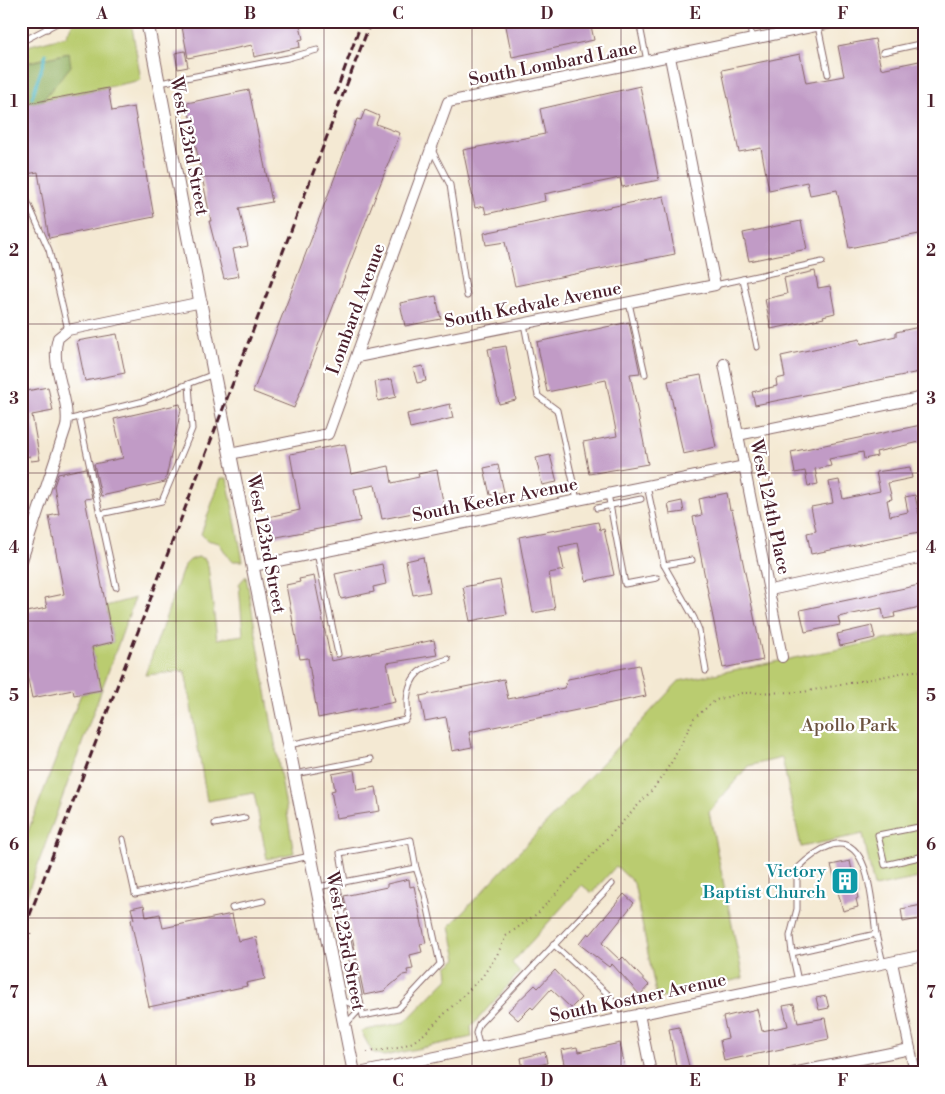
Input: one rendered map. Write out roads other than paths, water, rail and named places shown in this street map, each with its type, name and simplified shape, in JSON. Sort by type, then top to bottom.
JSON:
[{"type":"street","name":"West 123rd Street","points":[[147,21],[202,302],[214,374],[354,1073]]},
{"type":"street","name":"South Lombard Lane","points":[[448,102],[840,21]]},
{"type":"street","points":[[670,57],[715,285]]},
{"type":"street","name":"Lombard Avenue","points":[[230,454],[328,434],[448,102]]},
{"type":"street","name":"South Kedvale Avenue","points":[[357,357],[715,285]]},
{"type":"street","points":[[21,563],[67,420],[56,354],[58,338],[68,330],[202,302]]},
{"type":"street","name":"West 124th Place","points":[[724,364],[782,657]]},
{"type":"street","points":[[738,435],[924,397]]},
{"type":"street","name":"South Keeler Avenue","points":[[253,566],[744,466]]},
{"type":"street","points":[[770,590],[924,557]]},
{"type":"street","name":"South Kostner Avenue","points":[[359,1073],[924,955]]},
{"type":"street","points":[[888,963],[915,1073]]},
{"type":"street","points":[[639,1014],[651,1073]]},
{"type":"street","points":[[793,1073],[910,1048]]},
{"type":"lane","points":[[45,21],[47,29]]},
{"type":"lane","points":[[21,42],[61,21]]},
{"type":"lane","points":[[639,21],[647,61]]},
{"type":"lane","points":[[749,21],[752,39]]},
{"type":"lane","points":[[818,26],[828,74]]},
{"type":"lane","points":[[883,52],[924,44]]},
{"type":"lane","points":[[159,83],[317,50]]},
{"type":"lane","points":[[432,149],[450,185],[467,296]]},
{"type":"lane","points":[[21,188],[49,250],[68,330]]},
{"type":"lane","points":[[715,285],[822,262]]},
{"type":"lane","points":[[743,279],[757,347]]},
{"type":"lane","points":[[629,302],[644,374]]},
{"type":"lane","points":[[524,323],[538,396],[557,410],[577,500]]},
{"type":"lane","points":[[67,420],[144,401],[214,374]]},
{"type":"lane","points":[[100,514],[162,501],[192,429],[189,384]]},
{"type":"lane","points":[[79,417],[116,587]]},
{"type":"lane","points":[[647,486],[664,565],[699,630],[706,671]]},
{"type":"lane","points":[[608,494],[625,584],[657,578]]},
{"type":"lane","points":[[597,508],[641,499]]},
{"type":"lane","points":[[317,553],[338,654]]},
{"type":"lane","points":[[664,565],[692,560]]},
{"type":"lane","points":[[288,745],[405,720],[408,715],[408,692],[417,672],[426,666],[448,659]]},
{"type":"lane","points":[[294,774],[371,759]]},
{"type":"lane","points":[[215,824],[245,818]]},
{"type":"lane","points":[[924,826],[878,835],[885,865],[924,856]]},
{"type":"lane","points":[[123,839],[135,894],[310,856]]},
{"type":"lane","points":[[337,883],[362,1016],[398,1009],[440,964],[425,895],[416,868],[411,840],[340,853],[345,882]]},
{"type":"lane","points":[[798,981],[790,936],[797,909],[797,869],[821,849],[839,844],[848,844],[857,851],[866,867],[876,934],[888,963]]},
{"type":"lane","points":[[317,887],[416,868]]},
{"type":"lane","points":[[480,1048],[476,1033],[478,1024],[612,884]]},
{"type":"lane","points":[[232,908],[262,901]]},
{"type":"lane","points":[[792,953],[876,934]]},
{"type":"lane","points":[[553,944],[611,997],[617,1019]]},
{"type":"lane","points":[[339,998],[361,1008]]},
{"type":"lane","points":[[344,1026],[361,1008]]},
{"type":"waterway","points":[[32,98],[46,54]]},
{"type":"railway","points":[[335,95],[362,21]]},
{"type":"railway","points":[[21,938],[371,21]]},
{"type":"railway","points":[[21,956],[30,933]]},
{"type":"place","name":"Victory Baptist Church","points":[[845,881]]},
{"type":"park label","name":"Apollo Park","points":[[849,725]]}]
